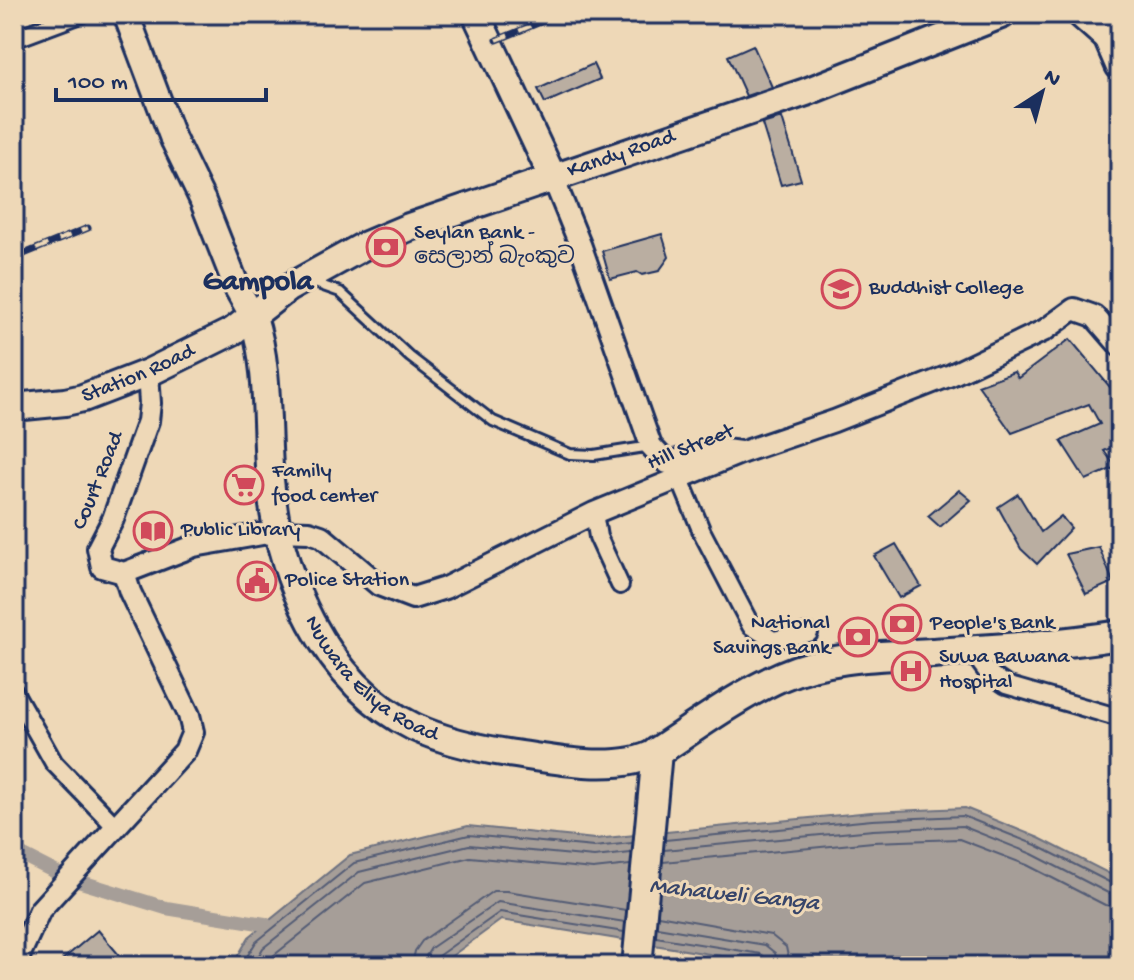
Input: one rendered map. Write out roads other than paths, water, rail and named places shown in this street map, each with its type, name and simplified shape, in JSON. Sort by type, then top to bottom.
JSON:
[{"type":"highway","points":[[1105,20],[1120,65]]},
{"type":"highway","points":[[637,966],[657,752],[735,700],[784,675],[838,660],[1120,635]]},
{"type":"main road","points":[[126,14],[173,139],[202,199],[238,290],[253,317]]},
{"type":"main road","name":"Kandy Road","points":[[253,317],[274,298],[305,279],[364,246],[409,227],[806,92],[1003,14]]},
{"type":"main road","points":[[484,17],[553,178]]},
{"type":"main road","name":"Station Road","points":[[14,407],[83,398],[148,373],[233,331],[253,317]]},
{"type":"main road","name":"Nuwara Eliya Road","points":[[253,317],[263,353],[270,480],[286,565],[297,594],[331,653],[366,692],[400,719],[461,744],[533,757],[626,763],[643,760],[657,752]]},
{"type":"street","points":[[14,39],[81,14]]},
{"type":"street","points":[[553,178],[581,247],[651,446],[667,463],[717,449],[743,452]]},
{"type":"street","name":"Hill Street","points":[[279,531],[309,532],[321,536],[379,585],[413,598],[445,588],[594,513],[743,452],[834,421],[951,375],[1045,330],[1074,309],[1094,316],[1120,346]]},
{"type":"street","name":"Court Road","points":[[124,573],[102,567],[98,548],[113,519],[148,421],[148,373]]},
{"type":"street","points":[[680,479],[702,532],[751,626],[773,640],[809,633]]},
{"type":"street","points":[[594,513],[598,537],[620,585]]},
{"type":"street","points":[[18,958],[40,910],[185,751],[193,732],[189,715],[130,592],[124,573],[194,546],[279,531]]},
{"type":"street","points":[[971,650],[987,672],[1006,685],[1120,718]]},
{"type":"street","points":[[14,692],[54,763],[115,826]]},
{"type":"lane","points":[[305,279],[340,292],[410,357],[493,421],[570,454],[594,455],[651,446]]},
{"type":"water","name":"Mahaweli Ganga","points":[[965,808],[1039,838],[1120,879],[1120,966],[783,966],[501,920],[438,966],[232,966],[249,937],[350,855],[468,826],[595,839],[871,812]]},
{"type":"waterway","points":[[14,851],[65,877],[166,908],[265,924]]},
{"type":"railway","points":[[497,40],[560,14]]},
{"type":"railway","points":[[14,258],[88,228]]},
{"type":"place","name":"Seylan Bank - සෙලාන් බැංකුව","points":[[386,247]]},
{"type":"place","name":"Buddhist College","points":[[841,289]]},
{"type":"place","name":"Family food center","points":[[244,485]]},
{"type":"place","name":"Public Library","points":[[153,531]]},
{"type":"place","name":"Police Station","points":[[257,581]]},
{"type":"place","name":"People's Bank","points":[[902,624]]},
{"type":"place","name":"National Savings Bank","points":[[858,637]]},
{"type":"place","name":"Suwa Bawana Hospital","points":[[911,671]]},
{"type":"district","name":"Gampola","points":[[258,283]]}]
